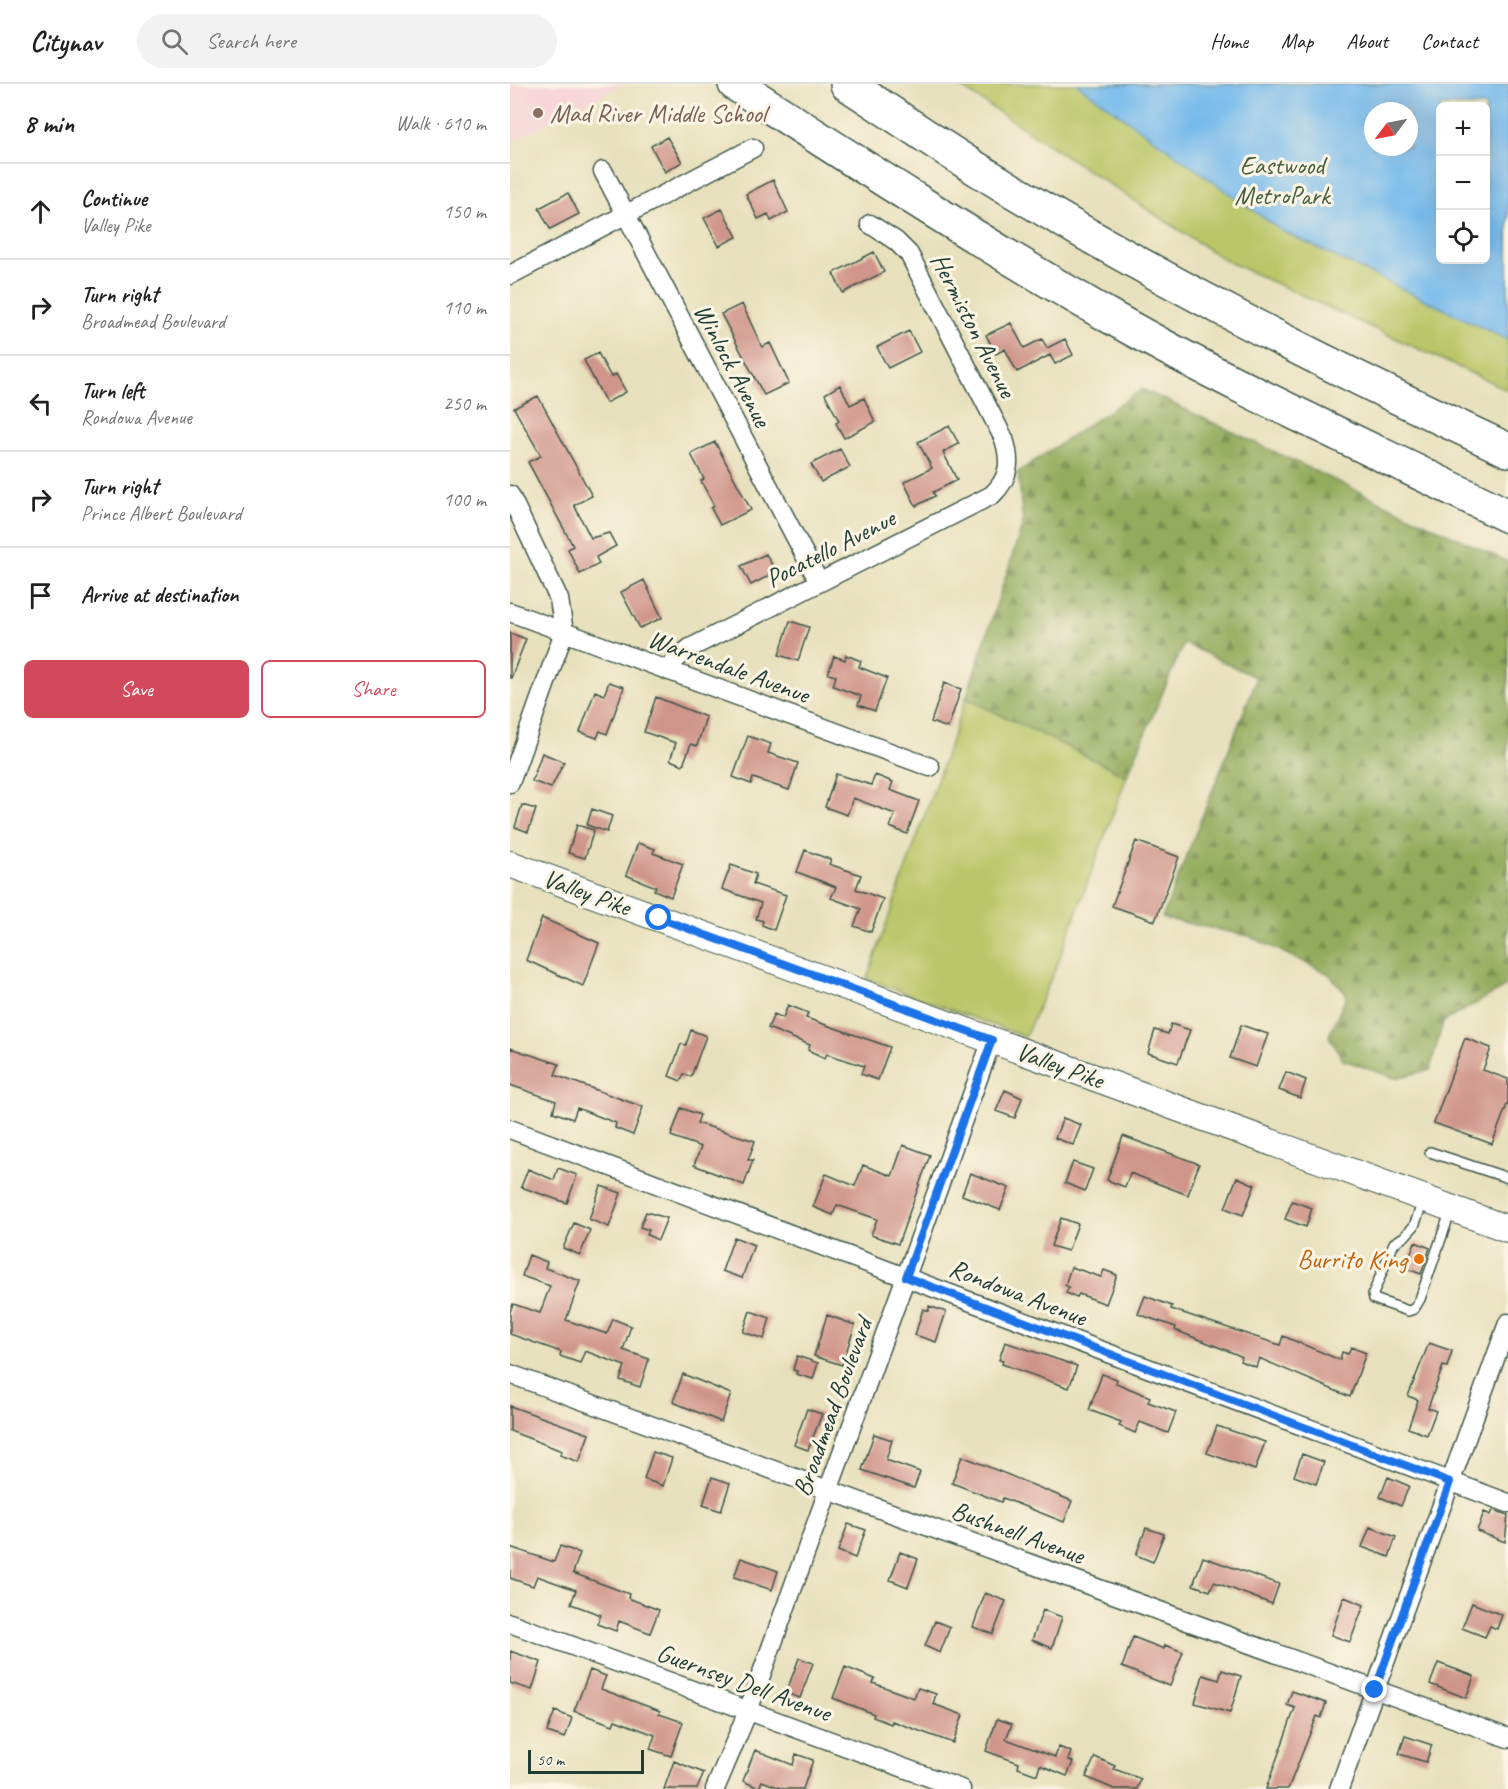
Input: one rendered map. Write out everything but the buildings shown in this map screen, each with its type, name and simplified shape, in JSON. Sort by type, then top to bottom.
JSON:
[{"type":"highway","points":[[735,84],[949,221],[1117,321],[1296,415],[1508,516]]},
{"type":"highway","points":[[847,84],[995,180],[1193,293],[1360,381],[1508,450]]},
{"type":"street","points":[[510,274],[753,148]]},
{"type":"street","name":"Winlock Avenue","points":[[603,171],[819,582]]},
{"type":"street","name":"Hermiston Avenue","points":[[870,224],[896,241],[909,254],[1004,439],[1009,466]]},
{"type":"street","name":"Pocatello Avenue","points":[[669,671],[675,660],[690,648],[992,495],[1006,478],[1009,466]]},
{"type":"street","points":[[510,495],[559,599],[564,632],[510,783]]},
{"type":"street","name":"Warrendale Avenue","points":[[510,612],[930,767]]},
{"type":"street","name":"Valley Pike","points":[[510,864],[1451,1209],[1507,1224]]},
{"type":"street","name":"Broadmead Boulevard","points":[[715,1789],[748,1711],[992,1040]]},
{"type":"street","name":"Rondowa Avenue","points":[[510,1129],[1508,1503]]},
{"type":"street","points":[[1339,1789],[1508,1323]]},
{"type":"street","name":"Bushnell Avenue","points":[[510,1374],[1508,1738]]},
{"type":"street","name":"Guernsey Dell Avenue","points":[[510,1623],[961,1789]]},
{"type":"lane","points":[[1430,1152],[1508,1178]]},
{"type":"lane","points":[[1424,1199],[1414,1226],[1404,1237],[1394,1242],[1373,1294],[1374,1299],[1408,1311],[1414,1309],[1420,1299],[1451,1209]]},
{"type":"shaded area","name":"Mad River Middle School","points":[[510,84],[623,84],[510,142]]},
{"type":"green space","name":"Eastwood MetroPark","points":[[956,84],[1508,84],[1508,390],[1225,260]]},
{"type":"green space","points":[[1142,389],[1508,562],[1508,985],[1443,1022],[1430,1070],[1395,1078],[1343,1060],[1329,1036],[1347,995],[1329,974],[1249,936],[1162,918],[1257,678],[1184,643],[1127,776],[966,698],[1023,523],[1018,472]]},
{"type":"green space","points":[[966,698],[1127,776],[1057,965],[1025,1037],[867,979]]},
{"type":"water","points":[[1077,84],[1508,84],[1508,340],[1282,231]]},
{"type":"place","name":"Mad River Middle School","points":[[538,113]]},
{"type":"place","name":"Burrito King","points":[[1419,1259]]},
{"type":"route","points":[[659,918],[992,1040],[906,1277],[1450,1482],[1375,1690]]}]
